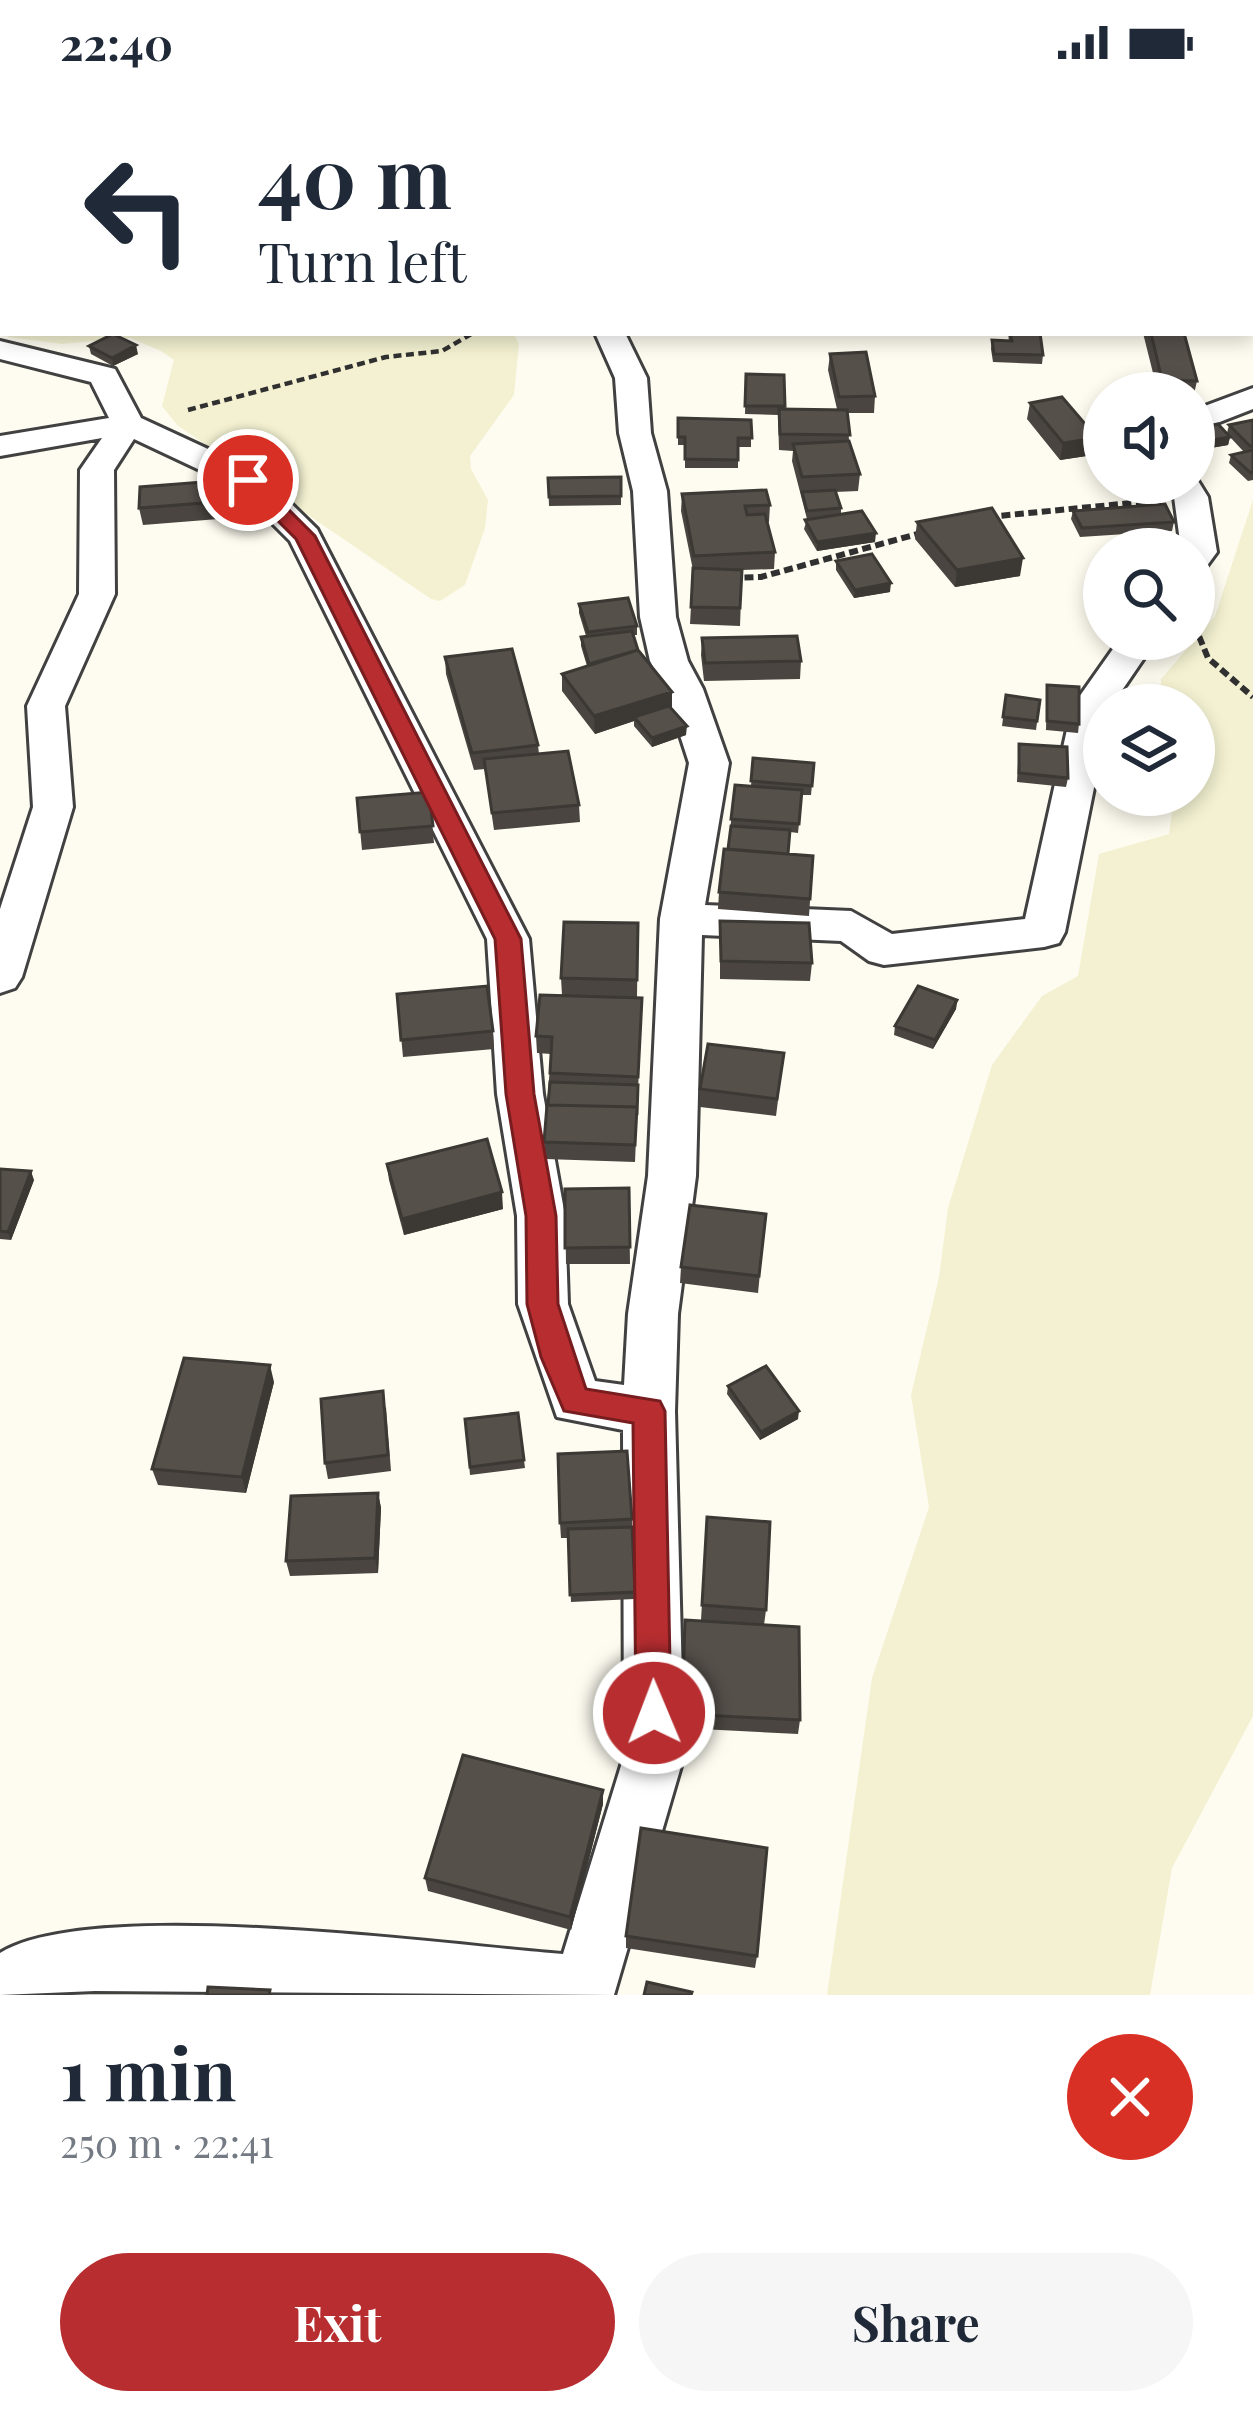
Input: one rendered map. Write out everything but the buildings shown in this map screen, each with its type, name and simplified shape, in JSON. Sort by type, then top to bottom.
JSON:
[{"type":"street","points":[[0,1990],[30,1972],[95,1959],[236,1960],[583,1991],[655,1756],[649,1411],[653,1314],[672,1176],[681,919],[709,763],[684,689],[669,661],[658,617],[650,491],[635,433],[631,378],[611,336]]},
{"type":"street","points":[[0,350],[104,376],[128,424]]},
{"type":"street","points":[[1215,413],[1253,398]]},
{"type":"street","points":[[0,977],[53,807],[46,706],[97,594],[97,470],[128,424]]},
{"type":"street","points":[[0,446],[128,424],[248,480],[305,536],[508,939],[520,1094],[541,1216],[543,1304],[557,1357],[576,1401],[649,1411]]},
{"type":"street","points":[[681,919],[851,926],[884,950],[1044,932],[1091,707],[1124,660]]},
{"type":"path","points":[[128,424],[386,357],[442,351],[468,336]]},
{"type":"path","points":[[980,518],[1084,504]]},
{"type":"path","points":[[658,581],[761,577],[938,529]]},
{"type":"path","points":[[1210,660],[1253,698]]},
{"type":"shaded area","points":[[515,336],[519,344],[514,395],[470,456],[471,469],[488,500],[485,528],[465,585],[440,601],[431,599],[177,425],[162,406],[174,360],[161,351],[130,338],[62,344],[8,337]]},
{"type":"shaded area","points":[[1253,500],[1253,1716],[1172,1868],[1150,1995],[827,1995],[872,1678],[929,1507],[911,1395],[939,1277],[948,1208],[992,1065],[1042,996],[1078,976],[1099,854],[1169,834],[1171,816],[1215,816],[1215,684],[1161,684],[1177,660],[1215,660],[1215,616]]},
{"type":"route","points":[[248,480],[305,536],[508,939],[520,1094],[541,1216],[543,1304],[557,1357],[576,1401],[649,1411],[654,1713]]}]
